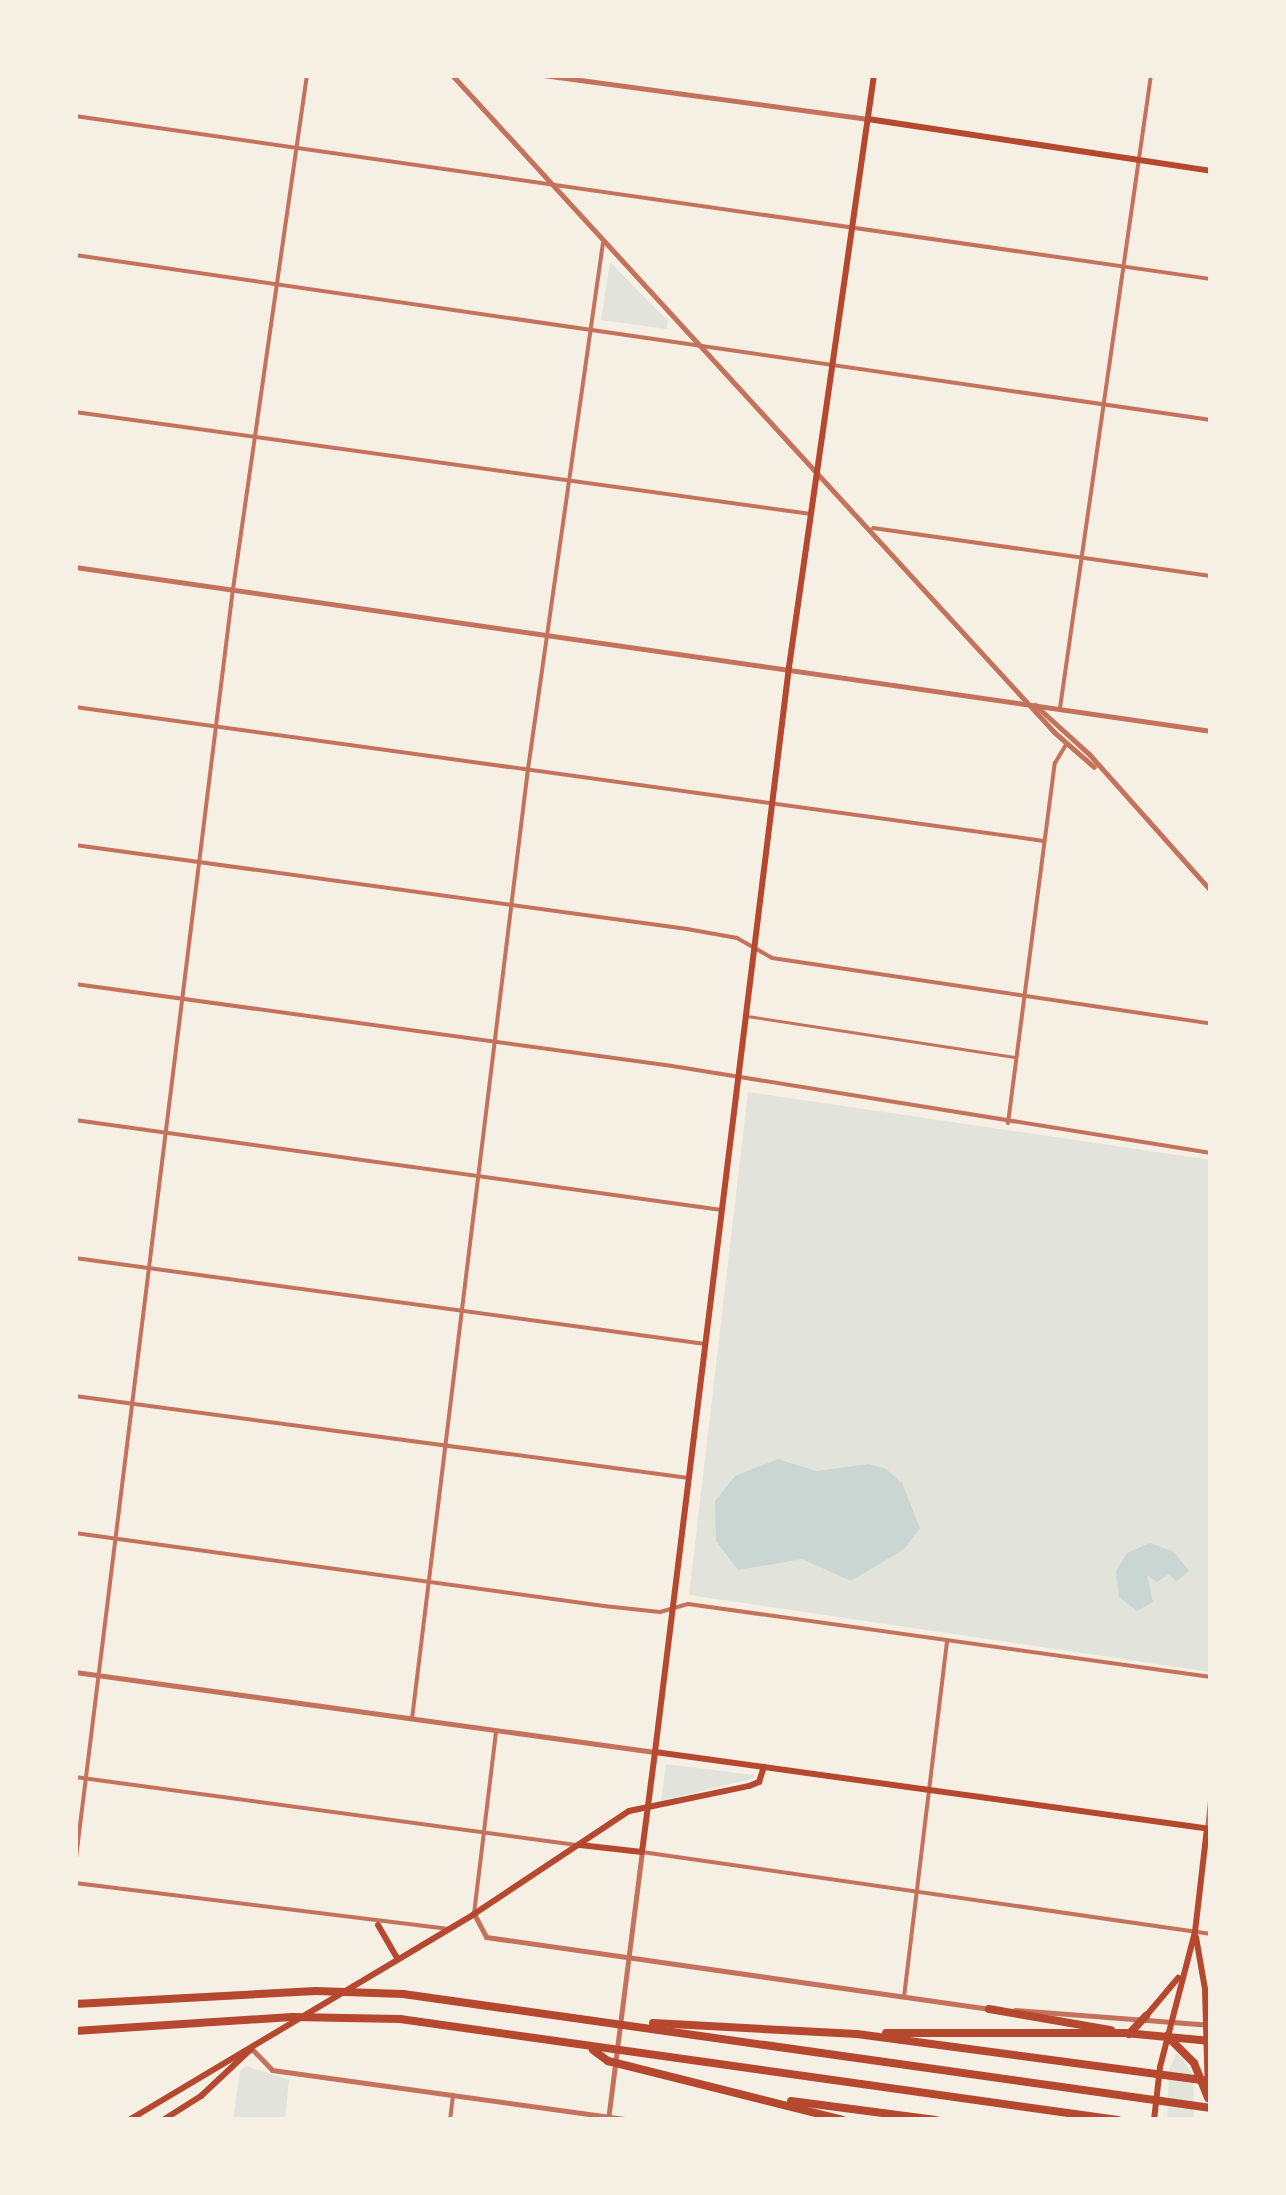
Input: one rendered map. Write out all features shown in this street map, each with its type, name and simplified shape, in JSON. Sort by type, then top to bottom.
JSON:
[{"type":"highway","points":[[75,2004],[316,1991],[404,1994],[1211,2108]]},
{"type":"highway","points":[[988,2009],[1127,2034]]},
{"type":"highway","points":[[75,2031],[292,2016],[400,2019],[1117,2120]]},
{"type":"highway","points":[[1127,2034],[1146,2016]]},
{"type":"highway","points":[[603,2020],[856,2034],[1127,2034],[1210,2041]]},
{"type":"highway","points":[[856,2034],[1211,2081]]},
{"type":"highway","points":[[1167,2036],[1194,2063],[1208,2098]]},
{"type":"highway","points":[[590,2047],[608,2061],[843,2120]]},
{"type":"highway","points":[[762,2097],[936,2120]]},
{"type":"main road","points":[[579,1845],[642,1852],[789,667],[874,75]]},
{"type":"main road","points":[[868,119],[1211,171]]},
{"type":"main road","points":[[655,1752],[1209,1829],[1195,1932],[1167,2036],[1154,2120]]},
{"type":"main road","points":[[129,2120],[474,1914],[629,1812],[759,1782],[764,1767]]},
{"type":"main road","points":[[378,1925],[398,1959]]},
{"type":"main road","points":[[1195,1932],[1208,1991],[1206,2120]]},
{"type":"main road","points":[[1146,2016],[1182,1973]]},
{"type":"main road","points":[[163,2120],[201,2096],[251,2048]]},
{"type":"street","points":[[75,1866],[233,589],[307,75]]},
{"type":"street","points":[[452,75],[603,242],[703,343],[873,528],[1066,745],[1094,767]]},
{"type":"street","points":[[543,75],[868,119]]},
{"type":"street","points":[[1060,708],[1151,75]]},
{"type":"street","points":[[75,116],[1211,279]]},
{"type":"street","points":[[412,1719],[528,769],[603,242]]},
{"type":"street","points":[[75,255],[833,360],[1211,420]]},
{"type":"street","points":[[75,412],[811,514]]},
{"type":"street","points":[[873,528],[1211,576]]},
{"type":"street","points":[[75,567],[789,667],[1211,731]]},
{"type":"street","points":[[1032,703],[1056,720],[1094,767],[1211,891]]},
{"type":"street","points":[[75,707],[772,800],[1044,841]]},
{"type":"street","points":[[1008,1123],[1055,763],[1066,745]]},
{"type":"street","points":[[75,845],[687,929],[737,938],[772,958],[1211,1024]]},
{"type":"street","points":[[75,984],[496,1041],[1211,1154]]},
{"type":"street","points":[[75,1120],[722,1210]]},
{"type":"street","points":[[75,1258],[706,1344]]},
{"type":"street","points":[[75,1396],[689,1478]]},
{"type":"street","points":[[75,1533],[429,1582],[673,1608],[688,1604],[1211,1678]]},
{"type":"street","points":[[904,1997],[947,1641]]},
{"type":"street","points":[[75,1672],[655,1752]]},
{"type":"street","points":[[496,1731],[474,1914],[486,1937],[988,2009],[1146,2016],[1209,2024]]},
{"type":"street","points":[[75,1777],[579,1845]]},
{"type":"street","points":[[1209,1829],[1211,1790]]},
{"type":"street","points":[[609,2118],[642,1852],[1211,1934]]},
{"type":"street","points":[[75,1883],[378,1925],[449,1929]]},
{"type":"street","points":[[251,2048],[272,2070],[634,2120]]},
{"type":"street","points":[[450,2120],[453,2096]]},
{"type":"lane","points":[[746,1016],[1016,1057]]},
{"type":"shaded area","points":[[610,262],[668,321],[667,329],[601,320]]},
{"type":"shaded area","points":[[748,1092],[1211,1160],[1211,1672],[689,1595]]},
{"type":"shaded area","points":[[778,1459],[816,1471],[869,1464],[886,1469],[902,1483],[920,1528],[904,1549],[851,1581],[802,1559],[738,1570],[716,1541],[715,1501],[735,1476]]},
{"type":"shaded area","points":[[1150,1543],[1174,1552],[1189,1571],[1176,1582],[1169,1574],[1157,1582],[1147,1575],[1153,1602],[1137,1611],[1119,1597],[1116,1571],[1127,1553]]},
{"type":"shaded area","points":[[666,1764],[754,1775],[755,1778],[661,1801]]},
{"type":"shaded area","points":[[1177,2052],[1193,2075],[1194,2120],[1167,2120],[1169,2070]]},
{"type":"shaded area","points":[[246,2066],[289,2080],[285,2120],[233,2120],[240,2071]]}]
